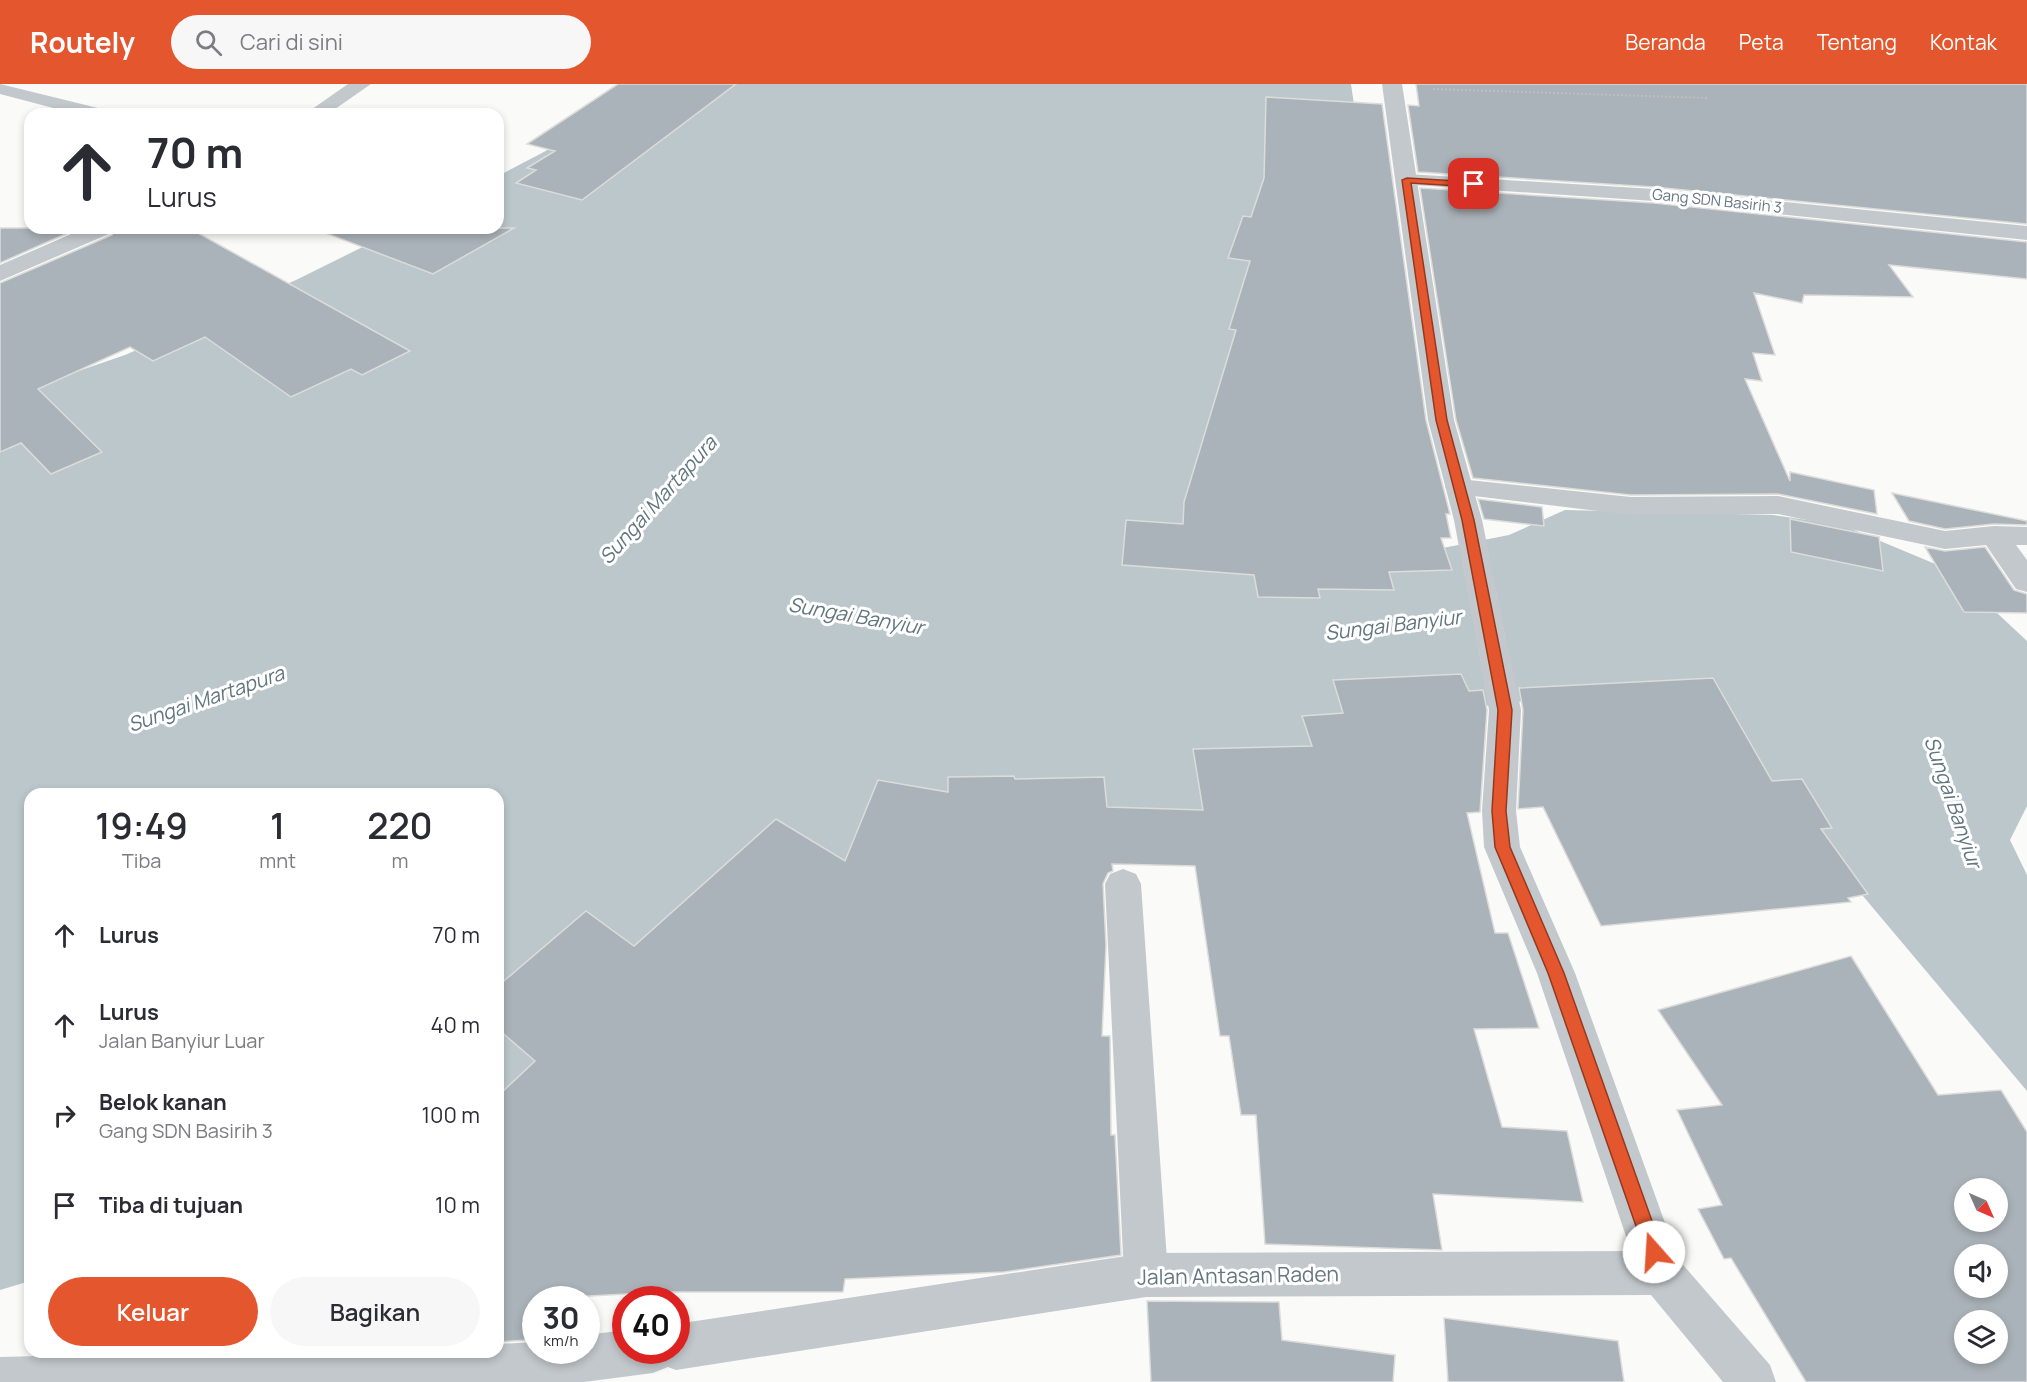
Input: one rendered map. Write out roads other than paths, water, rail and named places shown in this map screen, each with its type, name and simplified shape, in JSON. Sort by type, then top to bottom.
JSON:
[{"type":"street","points":[[324,108],[361,84]]},
{"type":"street","points":[[1393,87],[1441,420],[1468,520],[1505,710],[1499,811],[1502,847],[1556,973],[1661,1274],[1753,1382]]},
{"type":"street","points":[[0,88],[76,108]]},
{"type":"street","name":"Gang SDN Basirih 3","points":[[1407,180],[1654,195],[2027,233]]},
{"type":"street","points":[[0,274],[90,234]]},
{"type":"street","points":[[1459,487],[1631,506],[1778,505],[1945,540],[1994,535],[2027,536]]},
{"type":"street","points":[[1994,535],[2027,582]]},
{"type":"street","points":[[1123,884],[1146,1275]]},
{"type":"street","name":"Jalan Antasan Raden","points":[[690,1345],[1146,1275],[1661,1274]]},
{"type":"street","points":[[0,1380],[519,1367],[612,1355]]},
{"type":"water","points":[[636,84],[1351,84],[1364,174],[1397,557],[1509,535],[1565,510],[1773,515],[1842,525],[1952,571],[2027,641],[2027,806],[2010,840],[2027,875],[2027,1091],[1730,738],[1587,693],[1470,708],[1212,835],[1077,854],[504,1160],[504,788],[24,788],[24,1283],[0,1290],[0,398],[125,355],[296,280],[389,234],[504,234],[504,173],[559,144]]},
{"type":"water label","name":"Sungai Martapura","points":[[658,500]]},
{"type":"water label","name":"Sungai Banyiur","points":[[856,616]]},
{"type":"water label","name":"Sungai Banyiur","points":[[1393,625]]},
{"type":"water label","name":"Sungai Martapura","points":[[206,699]]},
{"type":"water label","name":"Sungai Banyiur","points":[[1953,802]]}]
